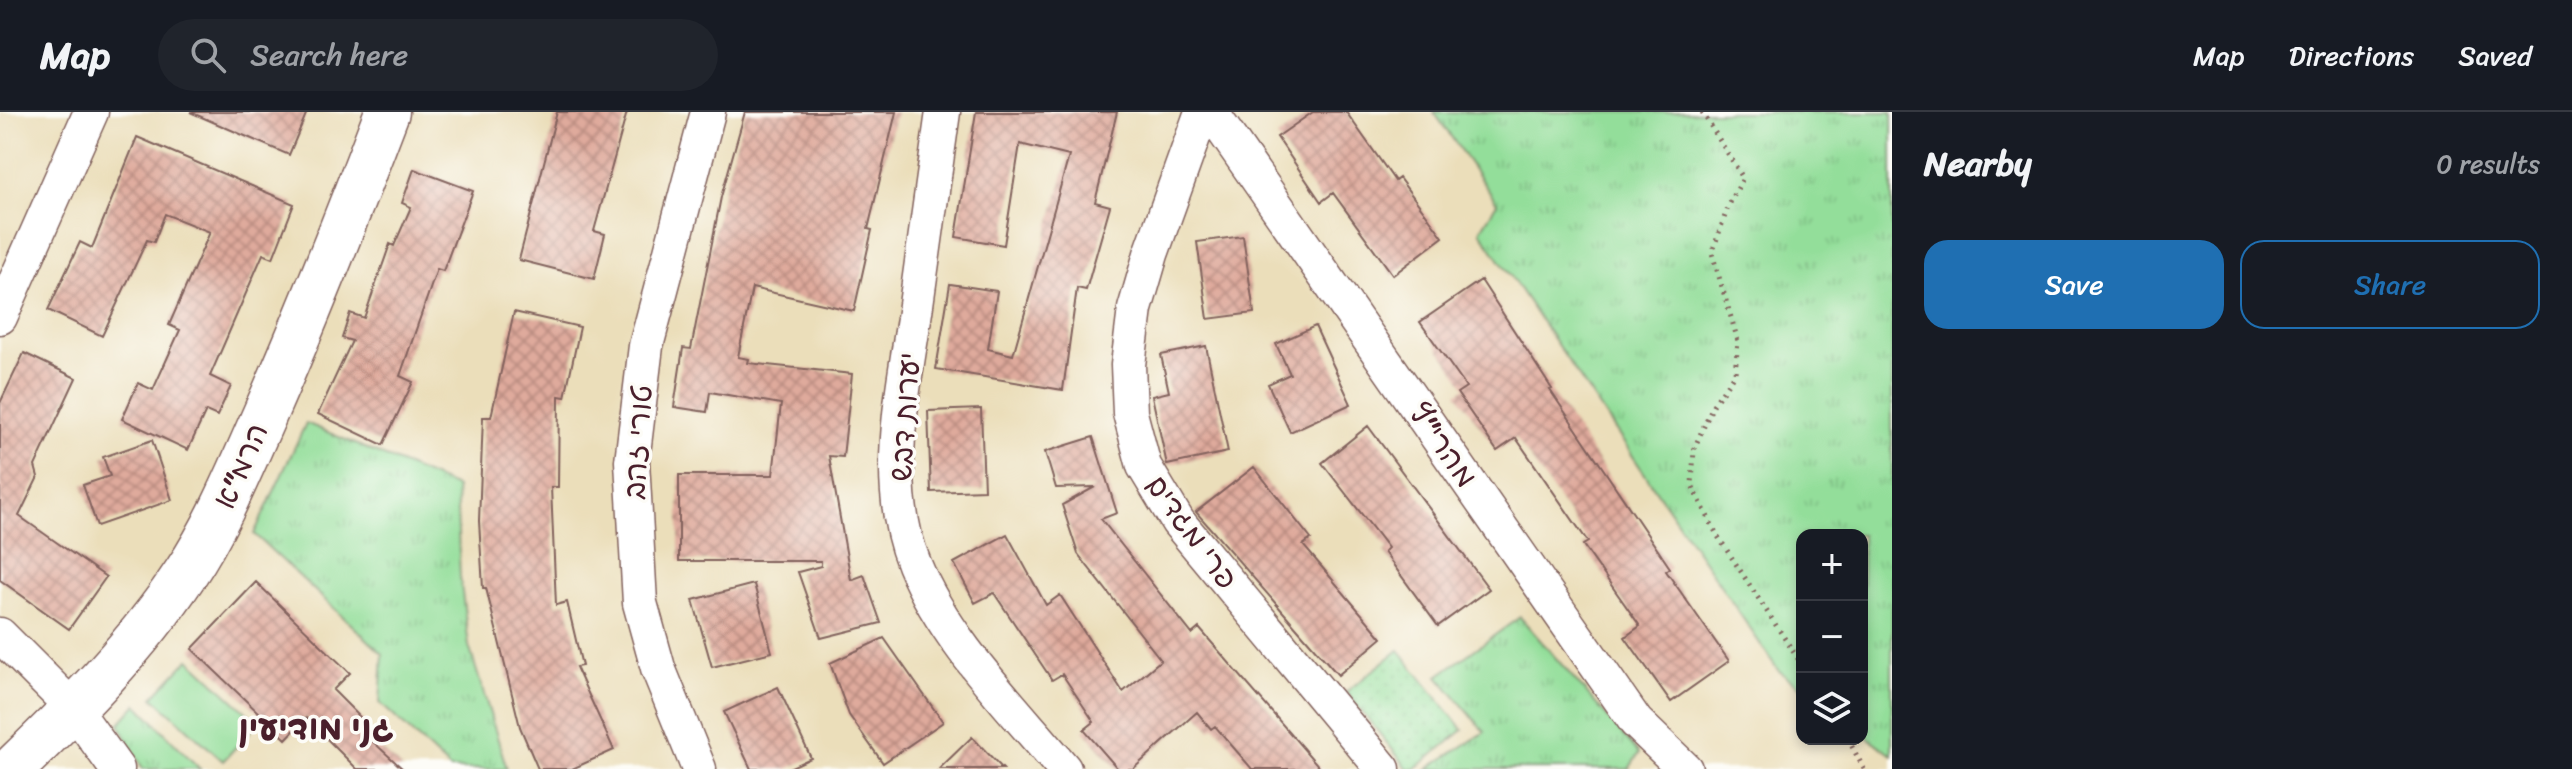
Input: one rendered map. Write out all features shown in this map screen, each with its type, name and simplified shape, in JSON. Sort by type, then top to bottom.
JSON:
[{"type":"street","points":[[0,317],[91,112]]},
{"type":"street","name":"הרמ\"א","points":[[12,769],[74,709],[148,627],[187,572],[220,515],[320,289],[387,112]]},
{"type":"street","name":"טורי זהב","points":[[699,769],[658,668],[640,603],[632,461],[646,346],[708,112]]},
{"type":"street","name":"יערות דבש","points":[[943,112],[900,420],[899,504],[913,561],[933,605],[967,653],[1064,769]]},
{"type":"street","name":"פרי מגדים","points":[[1202,112],[1151,254],[1135,309],[1128,365],[1130,413],[1144,466],[1178,522],[1383,769]]},
{"type":"street","name":"מהרי\"ץ","points":[[1211,112],[1636,722],[1685,769]]},
{"type":"street","points":[[0,635],[74,709],[117,769]]},
{"type":"path","points":[[1702,112],[1743,178],[1728,207],[1712,253],[1738,341],[1735,373],[1713,405],[1694,449],[1692,485],[1717,535],[1796,656]]},
{"type":"path","points":[[1851,745],[1864,769]]},
{"type":"green space","points":[[1434,112],[1892,112],[1892,755],[1868,737],[1868,529],[1796,529],[1796,684],[1778,670],[1480,231],[1497,203]]},
{"type":"green space","points":[[306,423],[456,487],[460,577],[469,646],[507,769],[450,769],[380,703],[383,654],[254,534]]},
{"type":"green space","points":[[1520,617],[1639,753],[1629,769],[1427,769],[1485,732],[1438,676]]},
{"type":"green space","points":[[1399,650],[1463,730],[1415,769],[1408,769],[1346,692]]},
{"type":"green space","points":[[189,659],[258,723],[223,761],[153,697]]},
{"type":"green space","points":[[137,704],[200,769],[143,769],[119,724]]},
{"type":"building","points":[[190,112],[307,112],[289,155]]},
{"type":"building","points":[[557,112],[627,112],[594,231],[605,234],[594,279],[519,260]]},
{"type":"building","points":[[745,112],[896,112],[868,229],[872,230],[854,311],[752,288],[738,357],[749,359],[748,363],[852,374],[843,457],[829,456],[851,580],[864,575],[881,623],[821,638],[798,572],[821,566],[821,561],[679,561],[679,475],[773,475],[781,404],[710,392],[707,412],[674,407],[683,348],[691,349],[721,197]]},
{"type":"building","points":[[976,112],[1117,112],[1095,202],[1110,206],[1086,290],[1077,288],[1063,390],[936,369],[950,284],[997,291],[988,349],[1013,355],[1069,156],[1020,144],[1004,245],[956,237]]},
{"type":"building","points":[[1313,112],[1346,112],[1395,181],[1399,178],[1443,237],[1393,275],[1333,193],[1321,202],[1277,137]]},
{"type":"building","points":[[137,137],[294,204],[273,258],[263,254],[210,376],[231,386],[217,416],[206,411],[188,450],[122,419],[138,383],[153,390],[180,330],[169,325],[210,232],[165,214],[154,242],[147,240],[102,336],[48,310],[80,242],[92,248]]},
{"type":"building","points":[[414,169],[473,191],[443,271],[437,269],[400,376],[413,382],[383,445],[318,414],[352,341],[342,338],[350,313],[364,318],[390,244],[394,246],[411,207],[402,203]]},
{"type":"building","points":[[1243,236],[1254,313],[1208,319],[1197,242]]},
{"type":"building","points":[[1481,280],[1550,390],[1670,568],[1666,571],[1729,661],[1671,702],[1625,637],[1640,626],[1583,545],[1588,542],[1516,438],[1497,451],[1457,393],[1466,387],[1420,322]]},
{"type":"building","points":[[514,312],[580,327],[565,397],[559,396],[558,487],[551,487],[556,605],[567,602],[582,666],[576,667],[614,750],[572,769],[538,769],[520,727],[486,588],[483,588],[479,521],[483,417],[491,417]]},
{"type":"building","points":[[1315,326],[1351,404],[1290,432],[1268,384],[1290,374],[1276,344]]},
{"type":"building","points":[[1206,346],[1228,452],[1167,465],[1152,396],[1169,392],[1161,355]]},
{"type":"building","points":[[24,353],[76,378],[35,466],[38,477],[19,516],[106,577],[69,629],[0,580],[0,403]]},
{"type":"building","points":[[981,409],[984,490],[931,492],[928,411]]},
{"type":"building","points":[[1368,426],[1489,589],[1438,626],[1384,552],[1388,548],[1322,463]]},
{"type":"building","points":[[1093,437],[1117,513],[1101,519],[1192,634],[1199,628],[1321,769],[1252,769],[1215,726],[1211,729],[1197,712],[1133,769],[1118,769],[1084,730],[1094,722],[1062,674],[1052,680],[994,593],[975,603],[954,563],[1007,534],[1046,605],[1060,595],[1123,692],[1161,660],[1078,554],[1062,505],[1095,487],[1056,488],[1045,452]]},
{"type":"building","points":[[152,440],[172,500],[97,526],[83,485],[110,476],[103,457]]},
{"type":"building","points":[[1254,467],[1311,539],[1303,545],[1382,638],[1338,675],[1196,512]]},
{"type":"building","points":[[256,582],[350,673],[333,690],[366,723],[360,730],[403,769],[357,769],[306,718],[286,739],[192,649]]},
{"type":"building","points":[[754,584],[772,652],[712,667],[693,600]]},
{"type":"building","points":[[884,638],[943,722],[883,763],[849,715],[830,663]]},
{"type":"building","points":[[778,687],[811,758],[787,769],[751,769],[724,712]]},
{"type":"building","points":[[972,737],[1003,769],[939,769]]},
{"type":"district","name":"גני מודיעין","points":[[316,728]]}]
